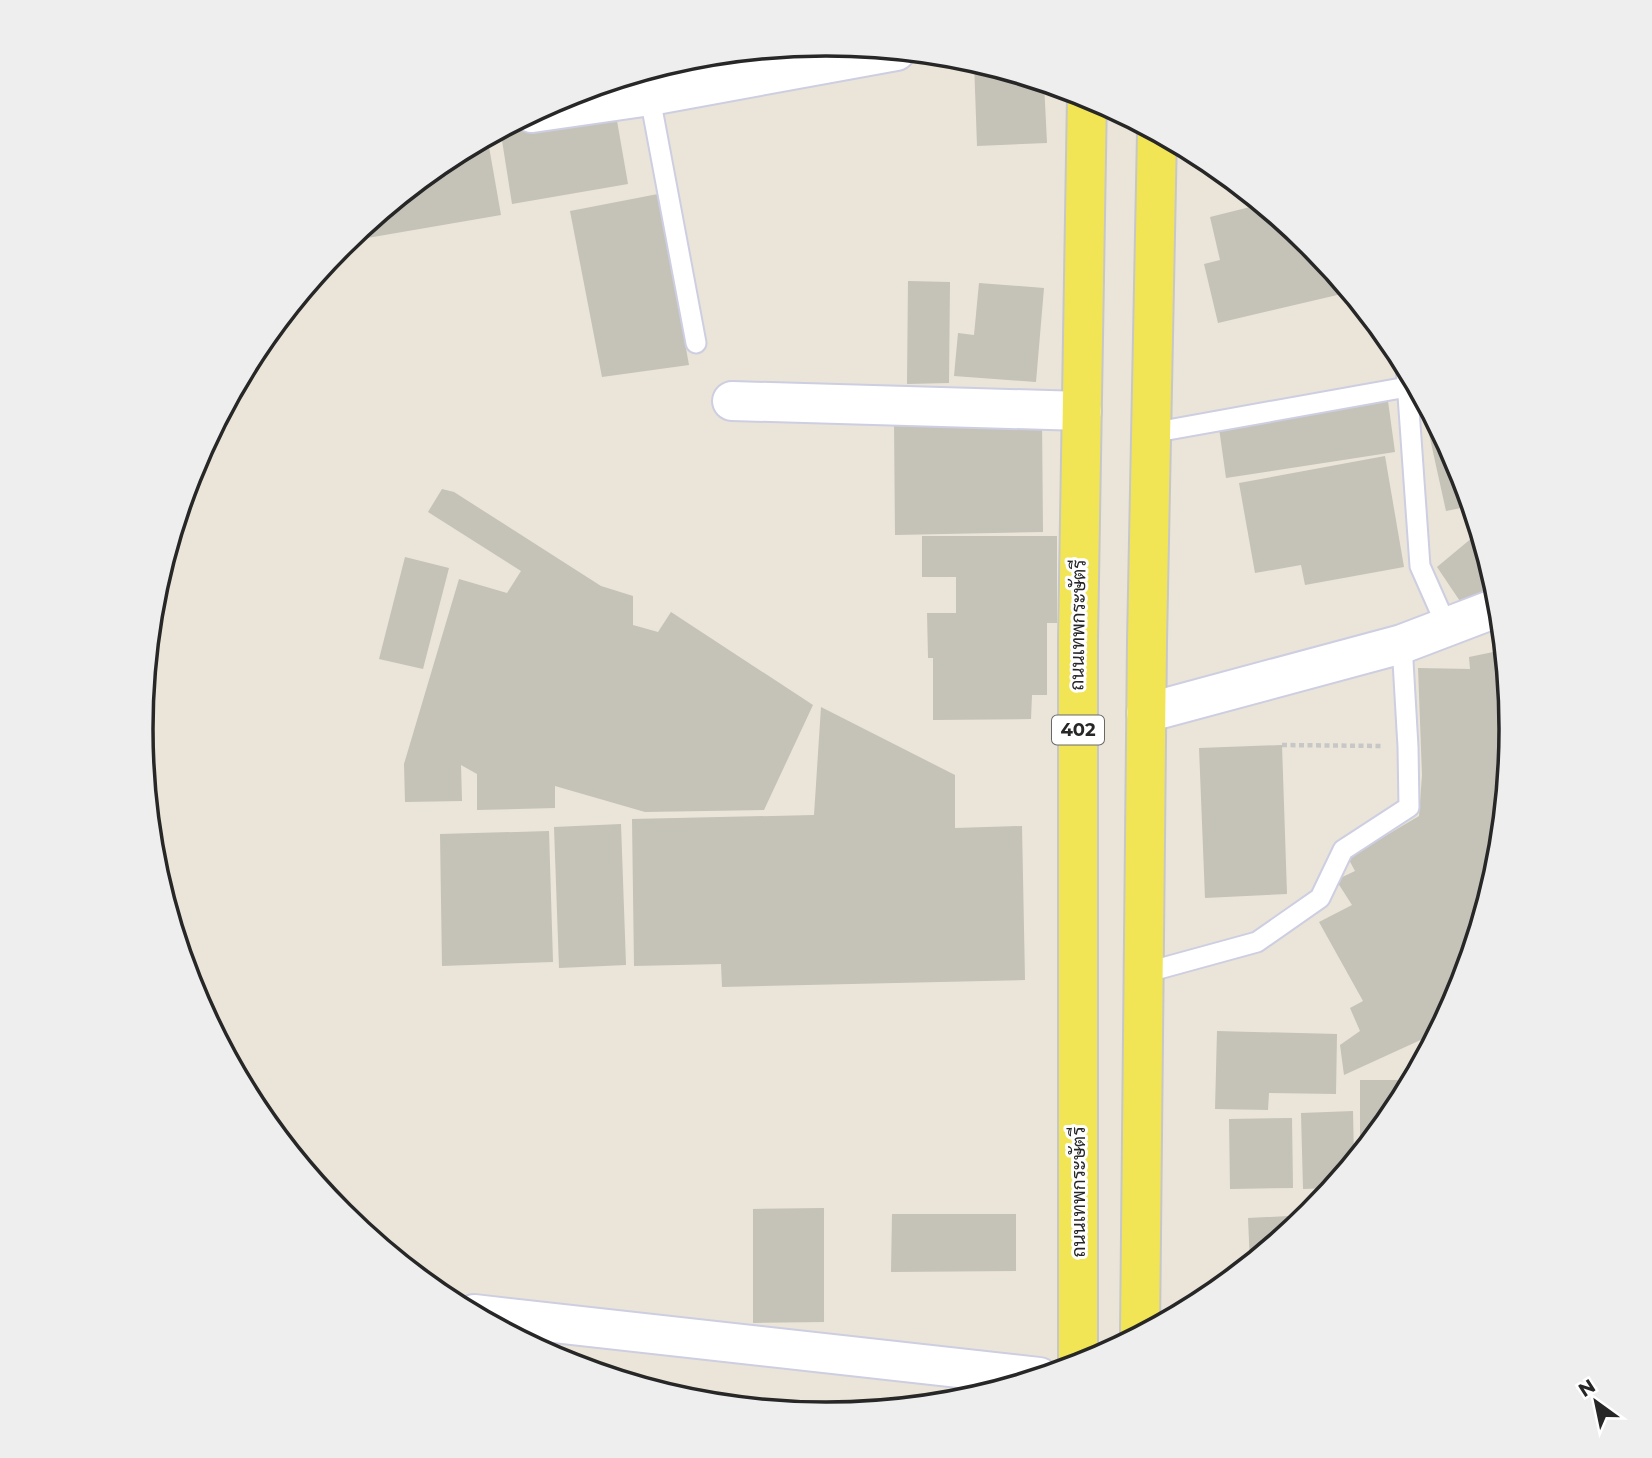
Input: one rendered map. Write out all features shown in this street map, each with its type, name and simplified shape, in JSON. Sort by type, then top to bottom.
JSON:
[{"type":"main road","name":"ถนนเทพกระษัตรี","points":[[1078,1353],[1078,640],[1087,108]]},
{"type":"main road","points":[[1140,1324],[1146,713],[1157,143]]},
{"type":"street","points":[[602,95],[648,83],[853,57]]},
{"type":"street","points":[[732,401],[1082,411]]},
{"type":"street","points":[[1146,713],[1402,644],[1488,611]]},
{"type":"street","points":[[498,1317],[1015,1374]]},
{"type":"lane","points":[[648,83],[696,343]]},
{"type":"lane","points":[[1151,433],[1400,378]]},
{"type":"lane","points":[[1408,391],[1420,566],[1447,627]]},
{"type":"lane","points":[[1144,973],[1256,942],[1320,898],[1343,850],[1409,807],[1402,644]]},
{"type":"path","points":[[1282,745],[1408,747]]},
{"type":"building","points":[[974,73],[1044,93],[1047,143],[977,146]]},
{"type":"building","points":[[616,115],[628,184],[512,204],[502,139],[516,131]]},
{"type":"building","points":[[489,147],[501,215],[366,238],[416,195]]},
{"type":"building","points":[[658,194],[689,365],[602,377],[570,211]]},
{"type":"building","points":[[1250,207],[1302,253],[1340,294],[1218,323],[1204,264],[1220,260],[1210,217]]},
{"type":"building","points":[[908,281],[950,282],[949,383],[907,384]]},
{"type":"building","points":[[979,283],[1044,288],[1036,382],[954,376],[958,333],[974,335]]},
{"type":"building","points":[[1388,401],[1395,452],[1226,478],[1219,428]]},
{"type":"building","points":[[1042,420],[1043,532],[895,535],[894,422]]},
{"type":"building","points":[[1427,426],[1461,508],[1446,511]]},
{"type":"building","points":[[1385,456],[1404,567],[1305,585],[1301,565],[1255,573],[1239,483]]},
{"type":"building","points":[[442,489],[454,492],[601,586],[633,596],[633,625],[658,632],[671,612],[813,705],[764,810],[645,812],[555,786],[555,808],[477,810],[477,774],[461,765],[462,801],[405,802],[404,764],[459,579],[507,593],[521,571],[428,512]]},
{"type":"building","points":[[922,536],[1057,536],[1057,623],[1047,623],[1047,695],[1032,695],[1031,719],[933,720],[933,658],[928,658],[927,613],[956,613],[956,577],[922,577]]},
{"type":"building","points":[[1471,539],[1486,600],[1466,610],[1437,567]]},
{"type":"building","points":[[405,557],[449,568],[423,669],[379,659]]},
{"type":"building","points":[[1494,652],[1498,685],[1498,773],[1486,860],[1476,903],[1448,987],[1424,1038],[1344,1075],[1340,1045],[1360,1031],[1350,1008],[1363,1001],[1319,922],[1352,905],[1336,880],[1355,871],[1348,858],[1419,816],[1422,775],[1418,668],[1470,669],[1469,657]]},
{"type":"building","points":[[821,707],[955,775],[955,828],[1022,826],[1025,980],[722,987],[721,964],[634,966],[632,819],[814,815]]},
{"type":"building","points":[[1282,745],[1287,894],[1205,898],[1199,748]]},
{"type":"building","points":[[621,824],[626,965],[559,968],[554,827]]},
{"type":"building","points":[[549,831],[553,962],[442,966],[440,834]]},
{"type":"building","points":[[1217,1031],[1337,1034],[1336,1094],[1269,1093],[1268,1110],[1215,1109]]},
{"type":"building","points":[[1360,1080],[1400,1080],[1386,1103],[1360,1139]]},
{"type":"building","points":[[1353,1111],[1354,1147],[1317,1188],[1303,1189],[1301,1113]]},
{"type":"building","points":[[1292,1118],[1293,1188],[1230,1189],[1229,1119]]},
{"type":"building","points":[[824,1208],[824,1322],[753,1323],[753,1209]]},
{"type":"building","points":[[892,1214],[1016,1214],[1016,1271],[891,1272]]},
{"type":"building","points":[[1290,1216],[1249,1252],[1248,1218]]}]
